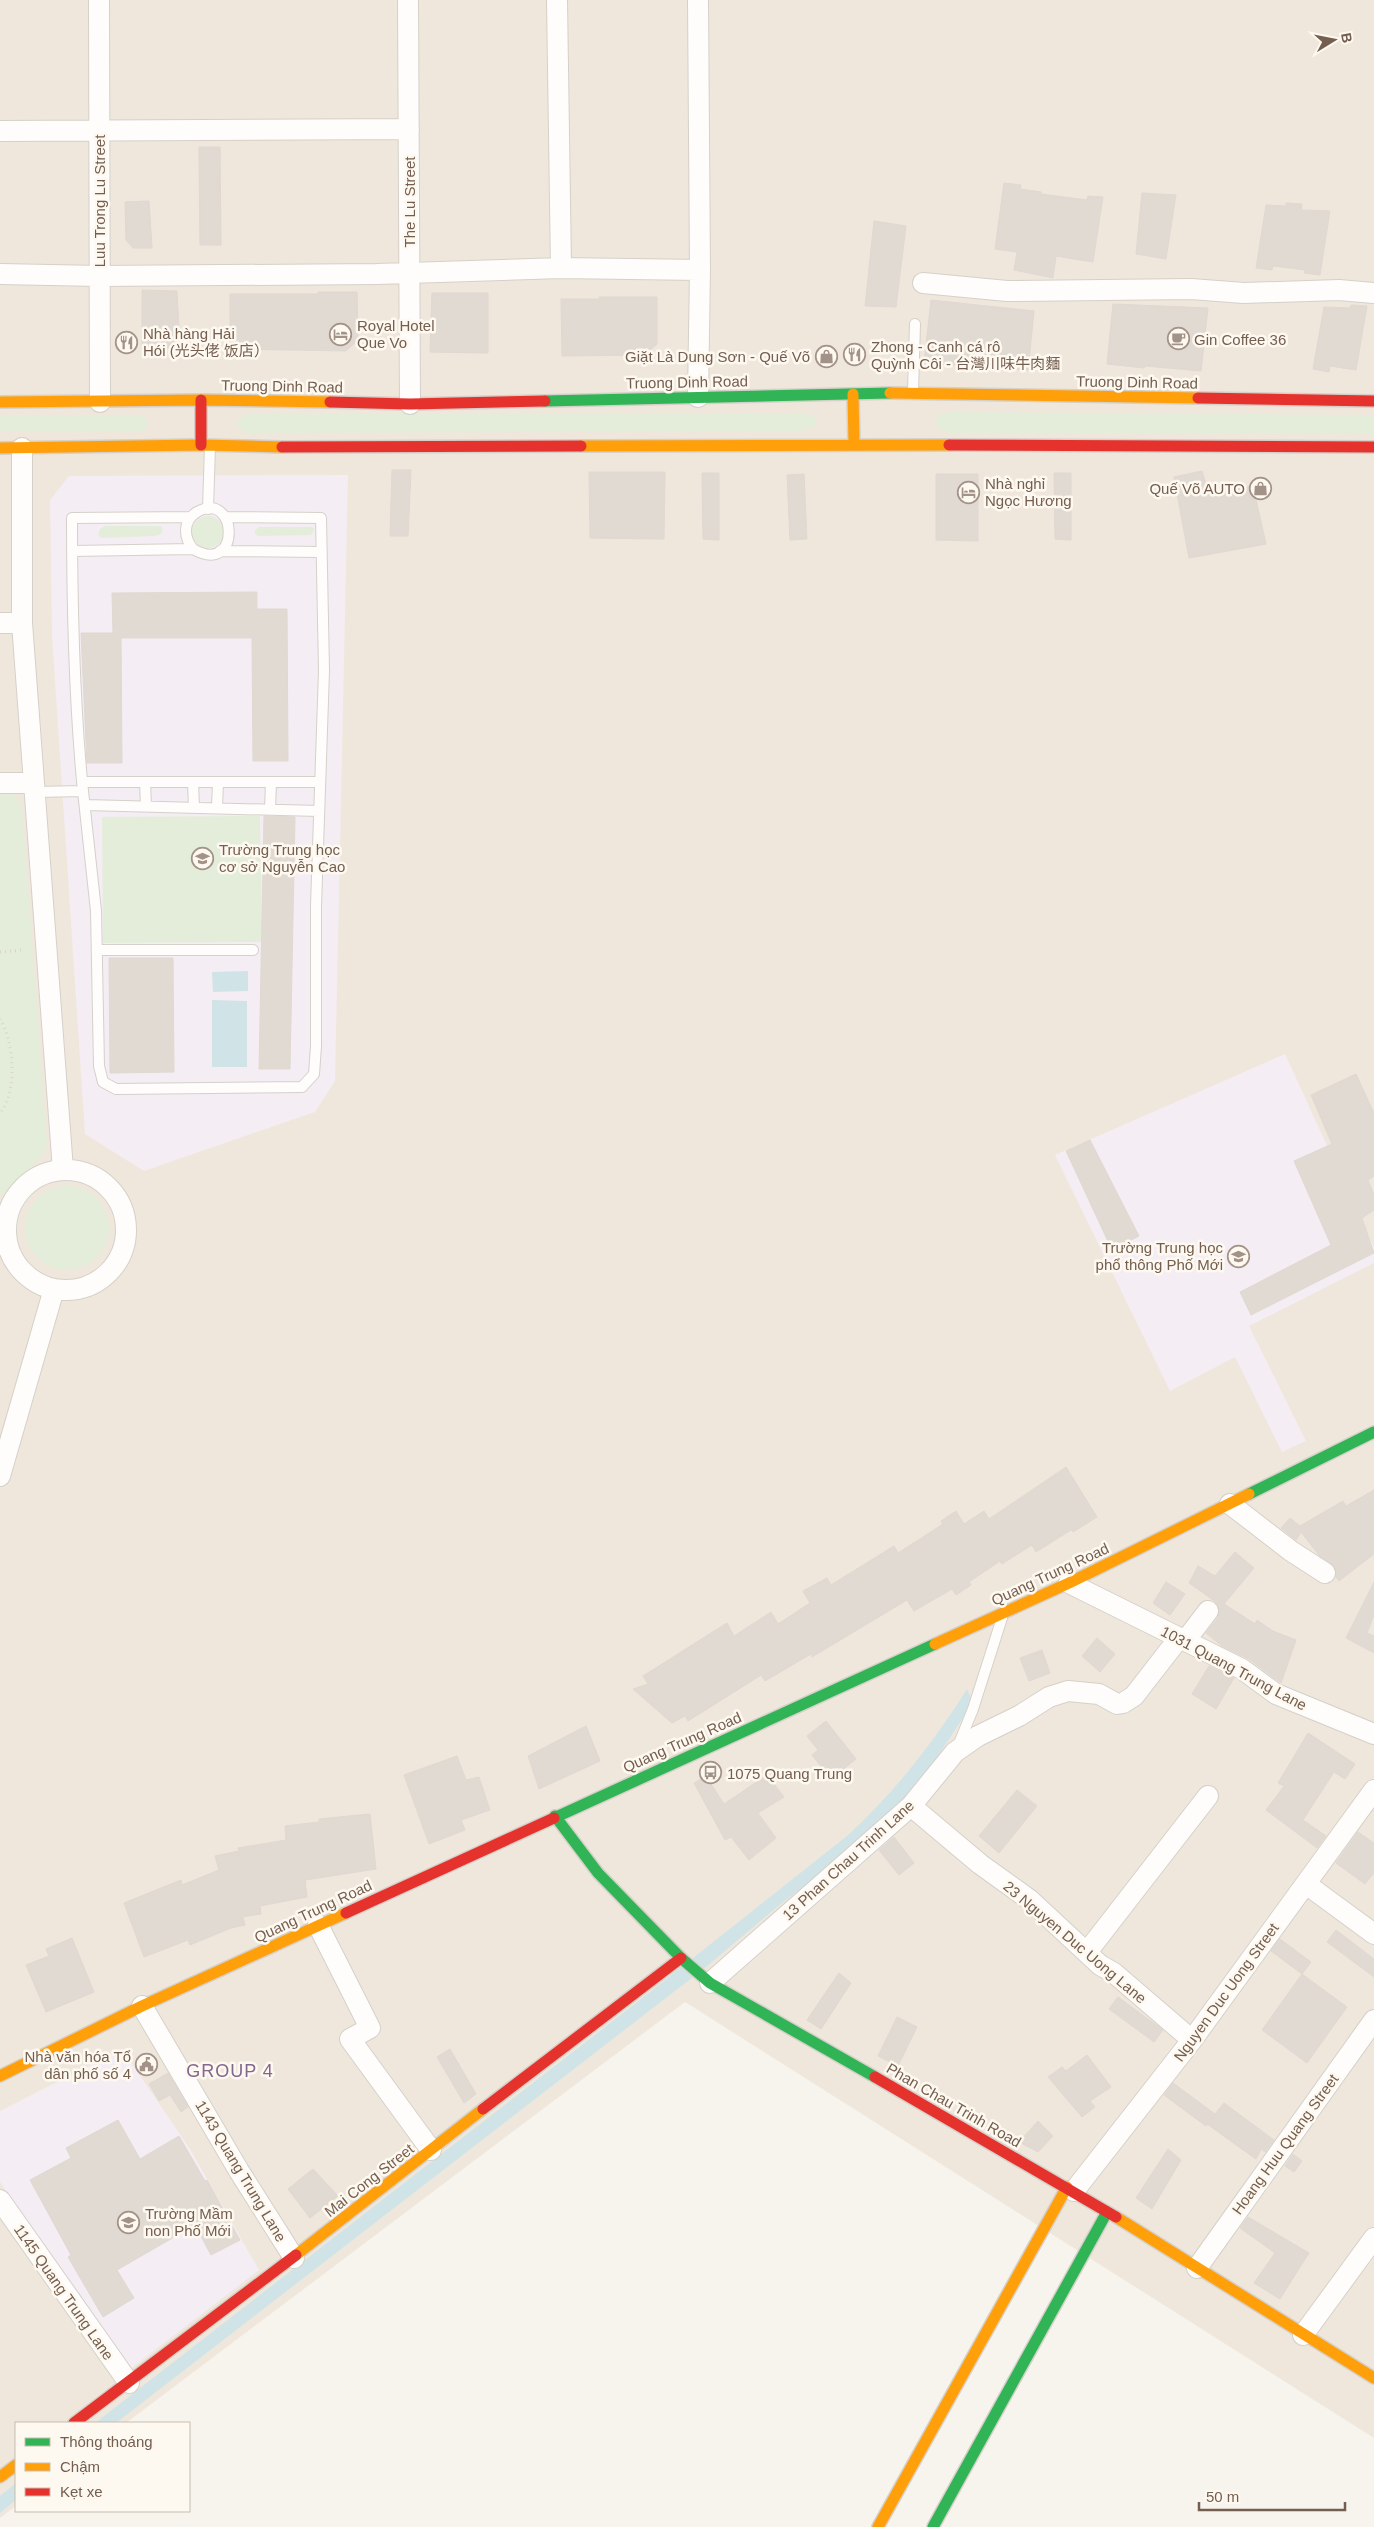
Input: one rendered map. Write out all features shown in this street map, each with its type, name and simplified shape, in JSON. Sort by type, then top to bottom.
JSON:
[{"type":"main road","name":"Truong Dinh Road","points":[[0,402],[201,400],[410,404],[912,393],[1374,399]]},
{"type":"main road","points":[[854,394],[854,444]]},
{"type":"main road","points":[[201,400],[205,445]]},
{"type":"main road","points":[[0,448],[205,445],[346,448],[854,444],[1374,447]]},
{"type":"main road","name":"Quang Trung Road","points":[[0,2076],[142,2006],[555,1816],[1004,1613],[1374,1432]]},
{"type":"main road","name":"Phan Chau Trinh Road","points":[[555,1816],[598,1873],[681,1958],[710,1983],[1070,2189],[1374,2378]]},
{"type":"main road","name":"Mai Cong Street","points":[[75,2422],[294,2258],[522,2078],[681,1958]]},
{"type":"main road","points":[[878,2527],[1070,2189]]},
{"type":"main road","points":[[933,2527],[1108,2212]]},
{"type":"main road","points":[[0,2477],[15,2466]]},
{"type":"street","name":"Luu Trong Lu Street","points":[[99,0],[100,402]]},
{"type":"street","name":"The Lu Street","points":[[408,0],[410,404]]},
{"type":"street","points":[[557,0],[561,268]]},
{"type":"street","points":[[698,0],[700,270],[698,397]]},
{"type":"street","points":[[0,131],[409,129]]},
{"type":"street","points":[[0,274],[99,276],[409,274],[561,268],[700,270]]},
{"type":"street","points":[[923,283],[1007,291],[1191,290],[1244,293],[1339,290],[1374,293]]},
{"type":"street","points":[[22,448],[22,623],[63,1170]]},
{"type":"street","points":[[0,623],[22,623]]},
{"type":"street","points":[[0,783],[35,788]]},
{"type":"street","points":[[63,1170],[86,1174],[106,1186],[116,1198],[123,1212],[125,1235],[119,1258],[104,1276],[84,1287],[69,1290],[54,1289],[29,1278],[12,1257],[4,1211],[29,1183],[45,1174],[63,1170]]},
{"type":"street","points":[[0,1476],[54,1289]]},
{"type":"street","points":[[1230,1504],[1292,1551],[1325,1573]]},
{"type":"street","name":"1031 Quang Trung Lane","points":[[1068,1583],[1242,1669],[1276,1694],[1374,1734]]},
{"type":"street","name":"13 Phan Chau Trinh Lane","points":[[710,1983],[912,1806],[955,1752],[978,1736],[1019,1716],[1049,1697],[1068,1691],[1099,1694],[1117,1704],[1123,1703],[1134,1696],[1208,1611]]},
{"type":"street","name":"Nguyen Duc Uong Street","points":[[1070,2189],[1192,2040],[1374,1790]]},
{"type":"street","points":[[1087,1952],[1208,1796]]},
{"type":"street","name":"23 Nguyen Duc Uong Lane","points":[[912,1806],[980,1864],[1030,1900],[1087,1952],[1192,2040]]},
{"type":"street","points":[[1306,1884],[1374,1934]]},
{"type":"street","points":[[318,1925],[370,2028],[350,2039],[431,2150]]},
{"type":"street","name":"1143 Quang Trung Lane","points":[[142,2006],[239,2171],[294,2258]]},
{"type":"street","name":"Hoang Huu Quang Street","points":[[1196,2268],[1374,2020]]},
{"type":"street","name":"1145 Quang Trung Lane","points":[[0,2200],[129,2383]]},
{"type":"street","points":[[1303,2335],[1374,2238]]},
{"type":"lane","points":[[912,393],[915,324]]},
{"type":"lane","points":[[205,445],[208,510]]},
{"type":"lane","points":[[193,549],[186,537],[187,523],[191,516],[197,512],[208,510],[219,512],[225,517],[231,531],[226,546],[220,551]]},
{"type":"lane","points":[[191,516],[72,518],[72,610],[76,729],[96,911],[99,1066],[103,1082],[116,1089],[302,1087],[314,1074],[316,1046],[316,906],[324,671],[321,518],[225,517]]},
{"type":"lane","points":[[72,551],[193,549],[207,555],[220,551],[321,552]]},
{"type":"lane","points":[[35,788],[146,782],[320,782]]},
{"type":"lane","points":[[146,782],[146,806]]},
{"type":"lane","points":[[193,782],[194,808]]},
{"type":"lane","points":[[217,808],[218,782]]},
{"type":"lane","points":[[270,809],[271,782]]},
{"type":"lane","points":[[85,805],[319,811]]},
{"type":"lane","points":[[97,950],[253,950]]},
{"type":"lane","points":[[955,1752],[973,1709],[1004,1613]]},
{"type":"path","points":[[0,952],[23,950]]},
{"type":"path","points":[[0,1019],[8,1038],[11,1091],[8,1104],[0,1113]]},
{"type":"shaded area","points":[[0,0],[1374,0],[1374,2438],[685,2002],[127,2422],[15,2422],[15,2507],[0,2518]]},
{"type":"shaded area","name":"Trường Trung học cơ sở Nguyễn Cao","points":[[348,475],[335,1081],[315,1112],[144,1171],[85,1134],[52,635],[50,500],[69,476]]},
{"type":"shaded area","points":[[248,971],[248,991],[213,992],[212,972]]},
{"type":"shaded area","points":[[212,1000],[247,1001],[247,1067],[212,1067]]},
{"type":"shaded area","name":"Trường Trung học phổ thông Phố Mới","points":[[1285,1054],[1374,1248],[1374,1263],[1249,1326],[1306,1441],[1282,1452],[1235,1357],[1170,1391],[1055,1155]]},
{"type":"shaded area","points":[[967,1689],[973,1703],[916,1789],[850,1851],[783,1902],[706,1967],[117,2422],[96,2422],[641,1999],[847,1836],[897,1785],[941,1729]]},
{"type":"shaded area","name":"Trường Mầm non Phố Mới","points":[[122,2049],[190,2149],[259,2270],[125,2373],[0,2182],[0,2111]]},
{"type":"shaded area","points":[[15,2484],[15,2501],[0,2513],[0,2496]]},
{"type":"green space","points":[[951,412],[1374,415],[1374,433],[947,433],[937,428],[936,421],[938,415]]},
{"type":"green space","points":[[249,413],[806,414],[814,415],[816,422],[814,427],[800,431],[246,433],[239,428],[237,422]]},
{"type":"green space","points":[[0,415],[144,416],[148,420],[145,430],[138,432],[0,432]]},
{"type":"green space","points":[[208,516],[214,517],[219,521],[223,526],[223,538],[219,543],[214,547],[208,548],[202,547],[197,543],[193,538],[192,532],[193,526],[197,521],[202,517]]},
{"type":"green space","points":[[105,526],[161,526],[163,530],[161,534],[155,536],[101,538],[98,534],[100,529]]},
{"type":"green space","points":[[259,527],[311,527],[315,529],[311,535],[258,536],[255,534],[255,530]]},
{"type":"green space","points":[[0,792],[14,795],[22,806],[47,1144],[40,1158],[0,1196]]},
{"type":"green space","points":[[260,816],[262,942],[103,943],[102,817]]},
{"type":"green space","points":[[67,1186],[90,1193],[102,1205],[109,1228],[102,1251],[90,1263],[67,1270],[44,1263],[32,1251],[25,1228],[32,1205],[44,1193]]},
{"type":"building","points":[[199,147],[220,147],[221,245],[200,245]]},
{"type":"building","points":[[1004,183],[1021,185],[1020,189],[1041,192],[1041,194],[1087,200],[1088,196],[1103,197],[1093,262],[1056,256],[1053,278],[1014,270],[1017,252],[995,249]]},
{"type":"building","points":[[1142,193],[1176,195],[1166,259],[1136,254]]},
{"type":"building","points":[[149,201],[152,248],[133,248],[126,240],[125,202]]},
{"type":"building","points":[[1286,203],[1302,204],[1301,210],[1330,211],[1320,275],[1304,273],[1305,270],[1273,266],[1272,270],[1256,268],[1266,205],[1286,206]]},
{"type":"building","points":[[874,221],[906,226],[896,307],[865,306]]},
{"type":"building","points":[[142,290],[177,291],[180,348],[142,350]]},
{"type":"building","points":[[318,292],[357,292],[358,340],[346,351],[230,349],[230,294],[318,294]]},
{"type":"building","points":[[432,293],[488,293],[488,353],[430,352]]},
{"type":"building","points":[[599,297],[657,297],[657,344],[645,355],[562,356],[561,299],[599,299]]},
{"type":"building","points":[[931,300],[1034,311],[1028,370],[924,363]]},
{"type":"building","points":[[1113,304],[1208,308],[1201,371],[1107,364]]},
{"type":"building","points":[[1351,305],[1367,306],[1356,370],[1330,366],[1329,372],[1313,369],[1324,307],[1350,308]]},
{"type":"building","points":[[392,470],[411,470],[408,536],[390,536]]},
{"type":"building","points":[[1202,471],[1209,494],[1253,486],[1266,544],[1189,558],[1174,477]]},
{"type":"building","points":[[589,472],[665,472],[664,539],[590,538]]},
{"type":"building","points":[[702,473],[719,473],[719,540],[703,539]]},
{"type":"building","points":[[1054,473],[1071,473],[1071,540],[1055,539]]},
{"type":"building","points":[[804,474],[807,539],[790,540],[787,475]]},
{"type":"building","points":[[936,474],[978,474],[978,541],[936,540]]},
{"type":"building","points":[[257,592],[257,609],[287,609],[288,761],[253,761],[252,638],[121,638],[122,763],[87,763],[81,633],[113,633],[112,593]]},
{"type":"building","points":[[264,816],[295,817],[290,1069],[259,1069]]},
{"type":"building","points":[[109,958],[173,958],[174,1072],[110,1073]]},
{"type":"building","points":[[1356,1074],[1374,1113],[1374,1176],[1368,1180],[1374,1195],[1374,1210],[1362,1218],[1374,1253],[1251,1315],[1240,1292],[1331,1245],[1294,1161],[1332,1144],[1311,1095]]},
{"type":"building","points":[[1090,1140],[1139,1236],[1112,1250],[1066,1151]]},
{"type":"building","points":[[1066,1467],[1097,1517],[1073,1532],[1071,1530],[1036,1552],[1032,1545],[1002,1564],[1000,1561],[969,1582],[971,1585],[956,1595],[952,1589],[914,1611],[907,1600],[812,1657],[811,1654],[765,1681],[761,1675],[688,1721],[685,1716],[672,1723],[633,1689],[648,1684],[643,1676],[727,1623],[734,1636],[771,1612],[778,1624],[810,1603],[803,1591],[827,1578],[831,1585],[894,1546],[898,1553],[943,1524],[941,1521],[956,1511],[964,1524],[984,1511],[989,1519]]},
{"type":"building","points":[[1374,1490],[1374,1554],[1339,1581],[1336,1577],[1335,1567],[1319,1555],[1301,1532],[1296,1540],[1281,1528],[1290,1518],[1300,1526],[1343,1501],[1346,1506]]},
{"type":"building","points":[[1235,1552],[1254,1568],[1224,1604],[1255,1624],[1257,1620],[1273,1631],[1296,1640],[1281,1683],[1249,1659],[1222,1646],[1206,1633],[1218,1618],[1219,1607],[1216,1602],[1189,1583],[1198,1566],[1215,1576]]},
{"type":"building","points":[[1166,1582],[1185,1594],[1170,1615],[1153,1603]]},
{"type":"building","points":[[1374,1582],[1374,1615],[1367,1633],[1374,1636],[1374,1653],[1346,1638]]},
{"type":"building","points":[[1097,1638],[1115,1654],[1100,1672],[1082,1656]]},
{"type":"building","points":[[1042,1650],[1050,1673],[1029,1681],[1020,1658]]},
{"type":"building","points":[[1209,1666],[1234,1678],[1216,1709],[1192,1694]]},
{"type":"building","points":[[826,1721],[856,1759],[831,1779],[812,1755],[818,1750],[807,1736]]},
{"type":"building","points":[[586,1726],[600,1761],[539,1789],[528,1756]]},
{"type":"building","points":[[1308,1733],[1355,1764],[1345,1779],[1334,1772],[1303,1820],[1326,1836],[1317,1848],[1266,1810],[1284,1786],[1278,1783]]},
{"type":"building","points":[[457,1756],[466,1780],[479,1777],[490,1810],[461,1820],[465,1830],[429,1844],[404,1775]]},
{"type":"building","points":[[767,1775],[784,1797],[758,1813],[776,1838],[749,1860],[731,1837],[725,1840],[694,1783],[706,1776],[724,1804]]},
{"type":"building","points":[[1017,1790],[1037,1806],[999,1853],[979,1836]]},
{"type":"building","points":[[370,1814],[376,1869],[305,1880],[307,1897],[260,1906],[261,1914],[243,1917],[245,1925],[231,1928],[190,1945],[188,1940],[144,1957],[124,1903],[181,1880],[182,1885],[219,1870],[215,1856],[239,1851],[238,1848],[286,1840],[285,1826],[319,1822],[319,1819]]},
{"type":"building","points":[[1358,1832],[1374,1843],[1374,1873],[1365,1884],[1336,1863]]},
{"type":"building","points":[[894,1837],[914,1863],[899,1875],[879,1850]]},
{"type":"building","points":[[1336,1930],[1374,1959],[1374,1977],[1327,1942]]},
{"type":"building","points":[[72,1938],[94,1992],[46,2012],[26,1965],[49,1956],[46,1949]]},
{"type":"building","points":[[1280,1939],[1311,1962],[1302,1974],[1271,1951]]},
{"type":"building","points":[[839,1973],[851,1983],[821,2029],[807,2020]]},
{"type":"building","points":[[1302,1974],[1347,2007],[1307,2063],[1262,2030]]},
{"type":"building","points":[[1118,1997],[1163,2030],[1154,2042],[1109,2009]]},
{"type":"building","points":[[897,2017],[917,2027],[898,2066],[878,2056]]},
{"type":"building","points":[[450,2049],[476,2094],[464,2103],[437,2057]]},
{"type":"building","points":[[1087,2055],[1111,2087],[1090,2101],[1095,2107],[1082,2117],[1048,2077],[1062,2067],[1066,2071]]},
{"type":"building","points":[[168,2073],[188,2107],[181,2112],[170,2095],[159,2101],[149,2084]]},
{"type":"building","points":[[1173,2083],[1215,2114],[1206,2126],[1164,2095]]},
{"type":"building","points":[[1224,2103],[1274,2140],[1265,2152],[1261,2149],[1256,2159],[1207,2124]]},
{"type":"building","points":[[118,2120],[140,2159],[179,2136],[205,2181],[207,2180],[240,2240],[211,2255],[195,2225],[117,2270],[134,2298],[103,2317],[68,2257],[71,2255],[30,2180],[71,2158],[66,2148]]},
{"type":"building","points":[[1038,2121],[1053,2136],[1038,2152],[1019,2142]]},
{"type":"building","points":[[1168,2149],[1181,2160],[1152,2209],[1136,2198]]},
{"type":"building","points":[[1293,2154],[1302,2161],[1294,2172],[1285,2166]]},
{"type":"building","points":[[313,2169],[338,2196],[310,2218],[288,2189]]},
{"type":"building","points":[[1248,2217],[1309,2253],[1280,2299],[1254,2283],[1275,2253],[1240,2228]]},
{"type":"traffic: fast","points":[[545,401],[890,393]]},
{"type":"traffic: fast","points":[[1249,1494],[1374,1432]]},
{"type":"traffic: fast","points":[[554,1818],[935,1644]]},
{"type":"traffic: fast","points":[[555,1816],[598,1873],[681,1958],[710,1983],[875,2077]]},
{"type":"traffic: fast","points":[[933,2527],[1107,2212]]},
{"type":"traffic: slow","points":[[890,393],[1198,398]]},
{"type":"traffic: slow","points":[[853,394],[854,444]]},
{"type":"traffic: slow","points":[[0,402],[201,400],[330,402]]},
{"type":"traffic: slow","points":[[0,448],[201,445],[282,447]]},
{"type":"traffic: slow","points":[[581,446],[949,445]]},
{"type":"traffic: slow","points":[[935,1644],[1069,1583],[1249,1494]]},
{"type":"traffic: slow","points":[[0,2076],[142,2006],[346,1913]]},
{"type":"traffic: slow","points":[[296,2255],[483,2109]]},
{"type":"traffic: slow","points":[[878,2527],[1067,2187]]},
{"type":"traffic: slow","points":[[1116,2217],[1374,2378]]},
{"type":"traffic: slow","points":[[0,2477],[15,2466]]},
{"type":"traffic: jam","points":[[1198,398],[1374,401]]},
{"type":"traffic: jam","points":[[201,400],[201,445]]},
{"type":"traffic: jam","points":[[330,402],[410,404],[545,401]]},
{"type":"traffic: jam","points":[[949,445],[1374,447]]},
{"type":"traffic: jam","points":[[282,447],[581,446]]},
{"type":"traffic: jam","points":[[346,1913],[554,1818]]},
{"type":"traffic: jam","points":[[483,2109],[681,1958]]},
{"type":"traffic: jam","points":[[875,2077],[1116,2217]]},
{"type":"traffic: jam","points":[[75,2422],[296,2255]]},
{"type":"place","name":"Royal Hotel Que Vo","points":[[341,334]]},
{"type":"place","name":"Gin Coffee 36","points":[[1178,339]]},
{"type":"place","name":"Nhà hàng Hải Hói (光头佬 饭店）","points":[[127,342]]},
{"type":"place","name":"Zhong - Canh cá rô Quỳnh Côi - 台灣川味牛肉麵","points":[[855,355]]},
{"type":"place","name":"Giặt Là Dung Sơn - Quế Võ","points":[[826,356]]},
{"type":"place","name":"Quế Võ AUTO","points":[[1261,488]]},
{"type":"place","name":"Nhà nghỉ Ngọc Hương","points":[[969,492]]},
{"type":"place","name":"Trường Trung học cơ sở Nguyễn Cao","points":[[203,858]]},
{"type":"place","name":"Trường Trung học phổ thông Phố Mới","points":[[1239,1256]]},
{"type":"place","name":"1075 Quang Trung","points":[[711,1773]]},
{"type":"place","name":"Nhà văn hóa Tổ dân phố số 4","points":[[147,2065]]},
{"type":"place","name":"Trường Mầm non Phố Mới","points":[[129,2222]]},
{"type":"district","name":"GROUP 4","points":[[230,2071]]}]
